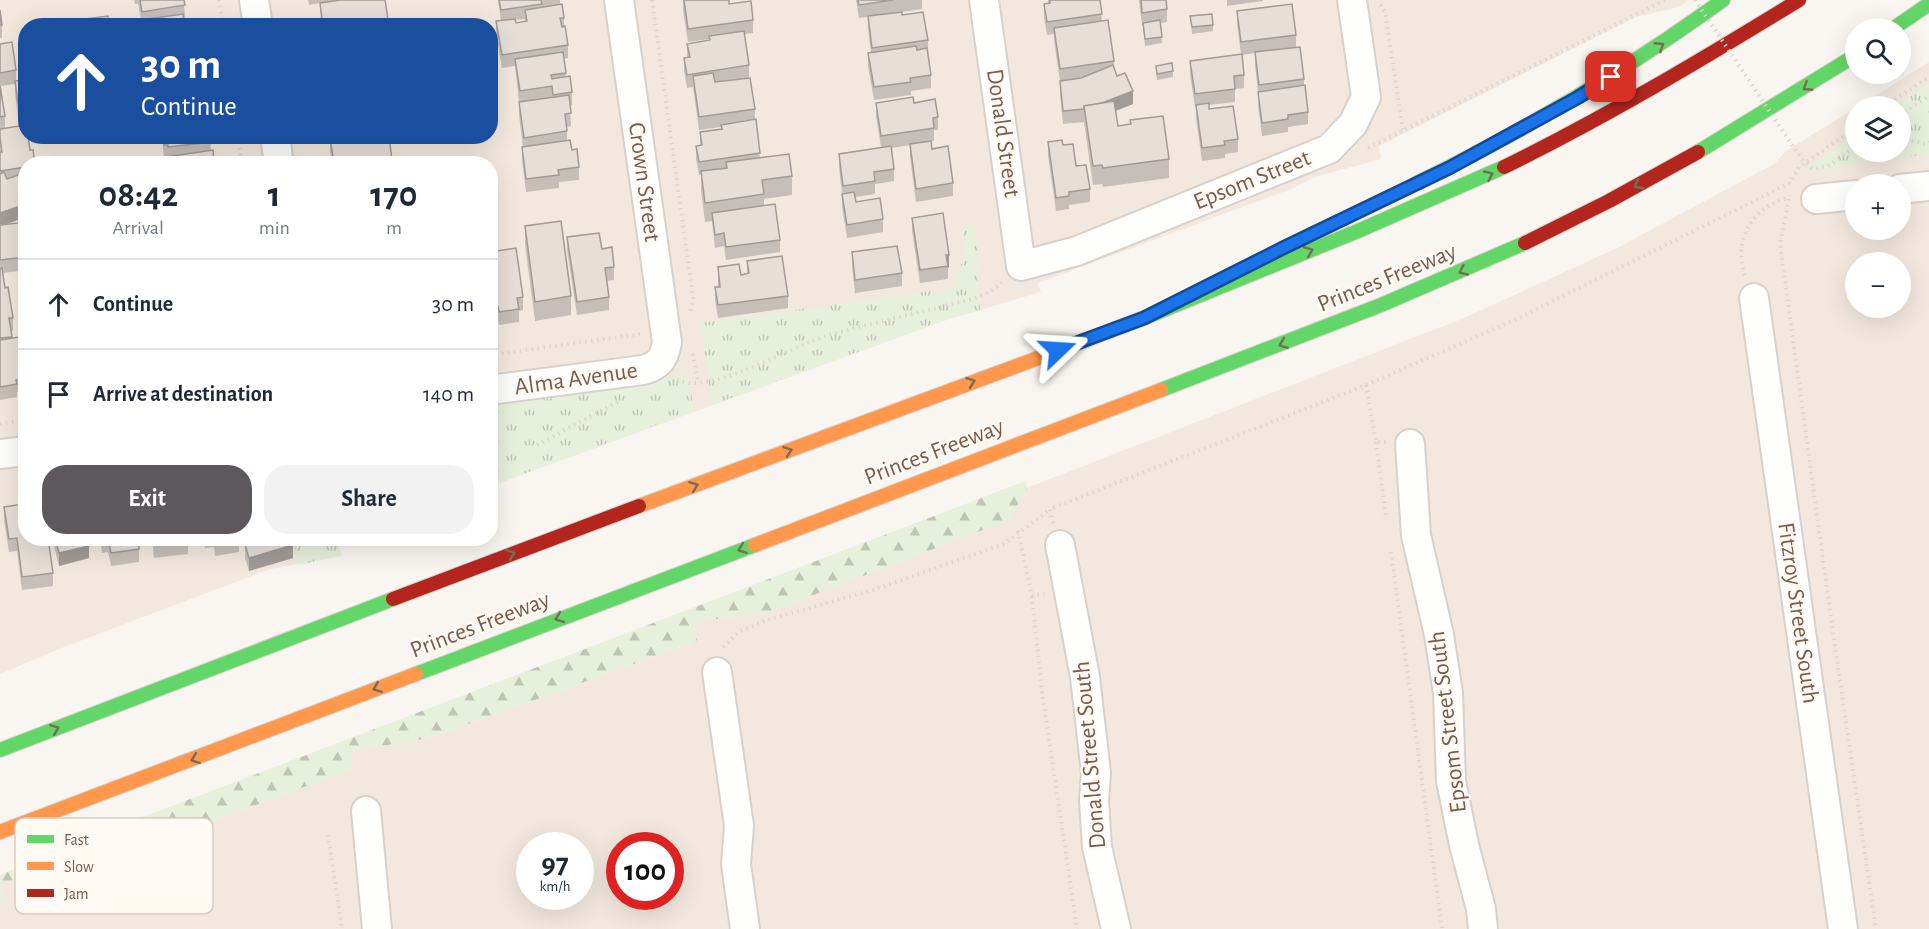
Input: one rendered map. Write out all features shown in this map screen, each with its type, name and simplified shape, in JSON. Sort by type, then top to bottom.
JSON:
[{"type":"highway","points":[[1408,188],[1577,98],[1678,33],[1723,0]]},
{"type":"highway","points":[[0,750],[474,568],[1144,318],[1358,231],[1491,174],[1553,143],[1682,72],[1799,0]]},
{"type":"highway","points":[[1909,18],[1929,4]]},
{"type":"highway","name":"Princes Freeway","points":[[37,818],[679,572],[1273,348],[1455,275],[1595,208],[1661,173],[1845,62]]},
{"type":"highway","points":[[1144,318],[1293,243]]},
{"type":"highway","points":[[158,674],[474,568]]},
{"type":"highway","points":[[56,818],[112,790]]},
{"type":"highway","name":"Princes Freeway","points":[[0,832],[15,826]]},
{"type":"highway","points":[[0,846],[15,838]]},
{"type":"street","points":[[254,0],[257,18]]},
{"type":"street","name":"Crown Street","points":[[619,0],[667,342],[665,356],[661,363]]},
{"type":"street","name":"Donald Street","points":[[984,0],[1013,274]]},
{"type":"street","name":"Epsom Street","points":[[1013,274],[1077,251],[1329,149],[1353,124],[1366,97],[1352,0]]},
{"type":"street","points":[[1911,188],[1929,186]]},
{"type":"street","points":[[1803,199],[1845,196]]},
{"type":"street","name":"Fitzroy Street South","points":[[1754,298],[1843,929]]},
{"type":"street","name":"Alma Avenue","points":[[498,389],[643,370],[661,363]]},
{"type":"street","name":"Epsom Street South","points":[[1410,444],[1416,535],[1439,635],[1448,693],[1451,781],[1484,929]]},
{"type":"street","points":[[0,454],[18,452]]},
{"type":"street","name":"Donald Street South","points":[[1060,545],[1085,677],[1096,773],[1094,801],[1097,847],[1116,929]]},
{"type":"street","points":[[717,672],[740,826],[736,864],[745,929]]},
{"type":"street","points":[[366,811],[377,929]]},
{"type":"path","points":[[219,0],[222,18]]},
{"type":"path","points":[[498,354],[644,334],[688,332],[693,298],[652,0]]},
{"type":"path","points":[[1376,0],[1385,12],[1403,130]]},
{"type":"path","points":[[1695,0],[1803,161],[1813,168],[1824,167],[1845,153]]},
{"type":"path","points":[[1900,96],[1929,77]]},
{"type":"path","points":[[1911,108],[1929,96]]},
{"type":"path","points":[[717,672],[723,648],[740,631],[770,619],[873,590],[1004,544],[1018,531],[1050,509],[1366,385],[1519,318],[1790,183],[1791,177],[1799,167],[1845,136]]},
{"type":"path","points":[[1911,141],[1929,145]]},
{"type":"path","points":[[1754,298],[1743,271],[1741,259],[1744,236],[1754,217],[1762,210],[1781,200],[1803,199],[1780,244],[1876,929]]},
{"type":"path","points":[[661,363],[672,378],[686,384],[730,377],[826,336],[986,294],[1013,274]]},
{"type":"path","points":[[692,350],[698,382]]},
{"type":"path","points":[[1366,385],[1387,521]]},
{"type":"path","points":[[537,445],[629,396]]},
{"type":"path","points":[[0,424],[18,421]]},
{"type":"path","points":[[1376,442],[1410,444]]},
{"type":"path","points":[[1050,509],[1060,545]]},
{"type":"path","points":[[1018,531],[1032,596],[1042,692],[1077,929]]},
{"type":"path","points":[[1390,543],[1442,929]]},
{"type":"path","points":[[1032,596],[1069,591]]},
{"type":"path","points":[[328,836],[342,929]]},
{"type":"shaded area","points":[[0,0],[1689,0],[1679,7],[1636,17],[1379,146],[1381,159],[1315,177],[1291,189],[1038,283],[1041,292],[946,320],[498,483],[498,156],[18,156],[18,546],[340,546],[341,556],[270,569],[64,647],[0,674]]},
{"type":"shaded area","points":[[1929,62],[1929,929],[0,929],[2,882],[15,880],[15,914],[213,914],[213,821],[352,769],[350,751],[430,738],[697,641],[694,622],[772,611],[1008,520],[1027,488],[1464,318],[1617,248],[1774,164],[1786,151],[1845,114],[1845,162],[1911,162],[1911,96],[1875,96],[1894,84],[1911,84],[1911,73]]},
{"type":"green space","points":[[1929,83],[1929,154],[1911,156],[1910,96]]},
{"type":"green space","points":[[1845,141],[1845,162],[1869,162],[1802,171]]},
{"type":"green space","points":[[976,224],[980,310],[946,320],[712,405],[701,323],[953,288],[953,276],[963,262],[964,226]]},
{"type":"green space","points":[[688,375],[694,411],[498,483],[498,402]]},
{"type":"green space","points":[[1026,481],[1027,488],[1009,520],[772,611],[695,622],[697,641],[430,738],[350,751],[352,769],[213,821],[213,818],[141,818]]},
{"type":"green space","points":[[295,546],[340,546],[341,556],[298,565]]},
{"type":"green space","points":[[15,869],[15,880],[2,882],[3,899],[0,900],[0,875]]},
{"type":"building","points":[[140,0],[184,0],[185,5],[142,12]]},
{"type":"building","points":[[341,0],[385,0],[388,18],[322,18],[320,3]]},
{"type":"building","points":[[499,0],[541,0],[542,4],[501,10]]},
{"type":"building","points":[[684,0],[729,0],[729,4],[751,1],[753,20],[688,29]]},
{"type":"building","points":[[858,0],[893,0],[859,5]]},
{"type":"building","points":[[1050,0],[1100,0],[1102,14],[1047,22],[1044,4],[1050,3]]},
{"type":"building","points":[[1141,0],[1166,0],[1167,9],[1142,13]]},
{"type":"building","points":[[562,4],[564,18],[560,18],[562,27],[565,26],[568,45],[502,55],[498,21],[515,19],[516,23],[527,21],[525,10]]},
{"type":"building","points":[[1292,4],[1296,35],[1241,42],[1237,11]]},
{"type":"building","points":[[902,12],[902,15],[923,12],[928,40],[872,48],[868,16]]},
{"type":"building","points":[[183,14],[183,18],[155,18]]},
{"type":"building","points":[[1212,14],[1213,25],[1192,27],[1190,16]]},
{"type":"building","points":[[1108,20],[1114,61],[1060,69],[1054,28]]},
{"type":"building","points":[[1160,20],[1162,37],[1145,39],[1143,23]]},
{"type":"building","points":[[744,31],[749,65],[687,75],[684,58],[690,57],[687,44],[710,40],[709,36]]},
{"type":"building","points":[[12,42],[16,70],[0,73],[0,44]]},
{"type":"building","points":[[916,46],[917,50],[927,48],[931,75],[910,78],[911,82],[874,87],[868,53]]},
{"type":"building","points":[[1300,47],[1304,79],[1259,85],[1255,52]]},
{"type":"building","points":[[563,52],[566,73],[551,75],[552,79],[570,76],[572,92],[553,95],[552,86],[520,91],[515,59]]},
{"type":"building","points":[[1242,54],[1244,75],[1234,76],[1235,89],[1195,94],[1190,61]]},
{"type":"building","points":[[1172,63],[1173,71],[1157,74],[1156,66]]},
{"type":"building","points":[[1113,65],[1117,76],[1125,73],[1133,91],[1102,103],[1084,106],[1084,109],[1063,111],[1060,81],[1081,78]]},
{"type":"building","points":[[713,73],[715,82],[750,78],[755,109],[699,117],[693,76]]},
{"type":"building","points":[[15,81],[18,81],[18,103]]},
{"type":"building","points":[[1305,85],[1308,112],[1288,115],[1288,119],[1262,123],[1258,92]]},
{"type":"building","points":[[0,86],[5,116],[0,117]]},
{"type":"building","points":[[569,95],[571,113],[565,114],[567,131],[524,138],[519,102]]},
{"type":"building","points":[[913,97],[914,103],[935,99],[938,117],[933,118],[934,128],[881,136],[876,103]]},
{"type":"building","points":[[1114,101],[1118,126],[1131,124],[1130,120],[1163,116],[1169,159],[1103,168],[1102,165],[1093,166],[1084,106]]},
{"type":"building","points":[[1209,103],[1209,109],[1233,106],[1238,139],[1224,141],[1225,145],[1202,148],[1196,105]]},
{"type":"building","points":[[756,119],[760,153],[699,162],[696,146],[702,145],[700,132],[722,129],[721,125]]},
{"type":"building","points":[[18,126],[18,144],[29,144],[34,156],[18,156],[18,168],[0,171],[0,152],[2,152],[0,129]]},
{"type":"building","points":[[570,140],[572,150],[577,149],[579,167],[558,170],[559,175],[526,179],[522,147]]},
{"type":"building","points":[[1062,140],[1063,145],[1073,144],[1076,166],[1086,165],[1090,189],[1069,192],[1069,196],[1056,198],[1048,142]]},
{"type":"building","points":[[931,141],[932,149],[948,146],[953,183],[916,189],[910,144]]},
{"type":"building","points":[[164,144],[194,144],[168,147]]},
{"type":"building","points":[[331,144],[390,144],[392,156],[333,156]]},
{"type":"building","points":[[891,146],[894,169],[874,172],[875,181],[843,186],[839,154]]},
{"type":"building","points":[[213,150],[213,156],[172,156]]},
{"type":"building","points":[[789,154],[792,176],[762,180],[764,194],[705,203],[701,171],[727,168],[726,162]]},
{"type":"building","points":[[4,172],[7,179],[18,175],[18,207],[0,213],[0,174]]},
{"type":"building","points":[[854,192],[856,202],[880,198],[883,219],[847,225],[842,194]]},
{"type":"building","points":[[775,204],[780,240],[726,247],[724,233],[715,235],[712,213]]},
{"type":"building","points":[[943,213],[949,255],[946,255],[948,266],[920,270],[912,218]]},
{"type":"building","points":[[561,221],[571,296],[535,302],[525,226]]},
{"type":"building","points":[[18,223],[18,258],[0,260],[0,225]]},
{"type":"building","points":[[599,233],[602,249],[612,247],[614,267],[605,268],[609,297],[577,302],[567,237]]},
{"type":"building","points":[[897,246],[902,273],[855,280],[852,252]]},
{"type":"building","points":[[516,248],[523,297],[517,298],[519,309],[499,312],[498,251]]},
{"type":"building","points":[[782,256],[788,296],[718,305],[715,287],[720,287],[718,267],[739,264],[741,275],[749,273],[747,261]]},
{"type":"building","points":[[2,268],[13,318],[9,318],[12,337],[0,338],[0,269]]},
{"type":"building","points":[[18,337],[17,384],[0,387],[0,340]]},
{"type":"building","points":[[18,505],[18,546],[17,538],[9,539],[4,507]]},
{"type":"building","points":[[18,546],[49,546],[53,573],[22,577]]},
{"type":"building","points":[[57,546],[89,546],[59,553]]},
{"type":"building","points":[[110,546],[139,546],[139,549],[111,553]]},
{"type":"building","points":[[245,546],[290,546],[249,558]]},
{"type":"traffic: fast","points":[[1417,183],[1536,121],[1612,75],[1723,0]]},
{"type":"traffic: fast","points":[[1909,18],[1929,4]]},
{"type":"traffic: fast","points":[[1698,152],[1845,62]]},
{"type":"traffic: fast","points":[[1057,351],[1358,231],[1504,167]]},
{"type":"traffic: fast","points":[[1161,390],[1381,305],[1525,243]]},
{"type":"traffic: fast","points":[[416,674],[755,545]]},
{"type":"traffic: fast","points":[[0,750],[393,599]]},
{"type":"traffic: slow","points":[[639,506],[1057,351]]},
{"type":"traffic: slow","points":[[755,545],[1161,390]]},
{"type":"traffic: slow","points":[[37,818],[416,674]]},
{"type":"traffic: slow","points":[[0,832],[15,826]]},
{"type":"traffic: jam","points":[[1504,167],[1654,87],[1799,0]]},
{"type":"traffic: jam","points":[[1525,243],[1609,201],[1698,152]]},
{"type":"traffic: jam","points":[[393,599],[639,506]]},
{"type":"route","points":[[1058,350],[1144,318],[1449,168],[1611,77]]}]
